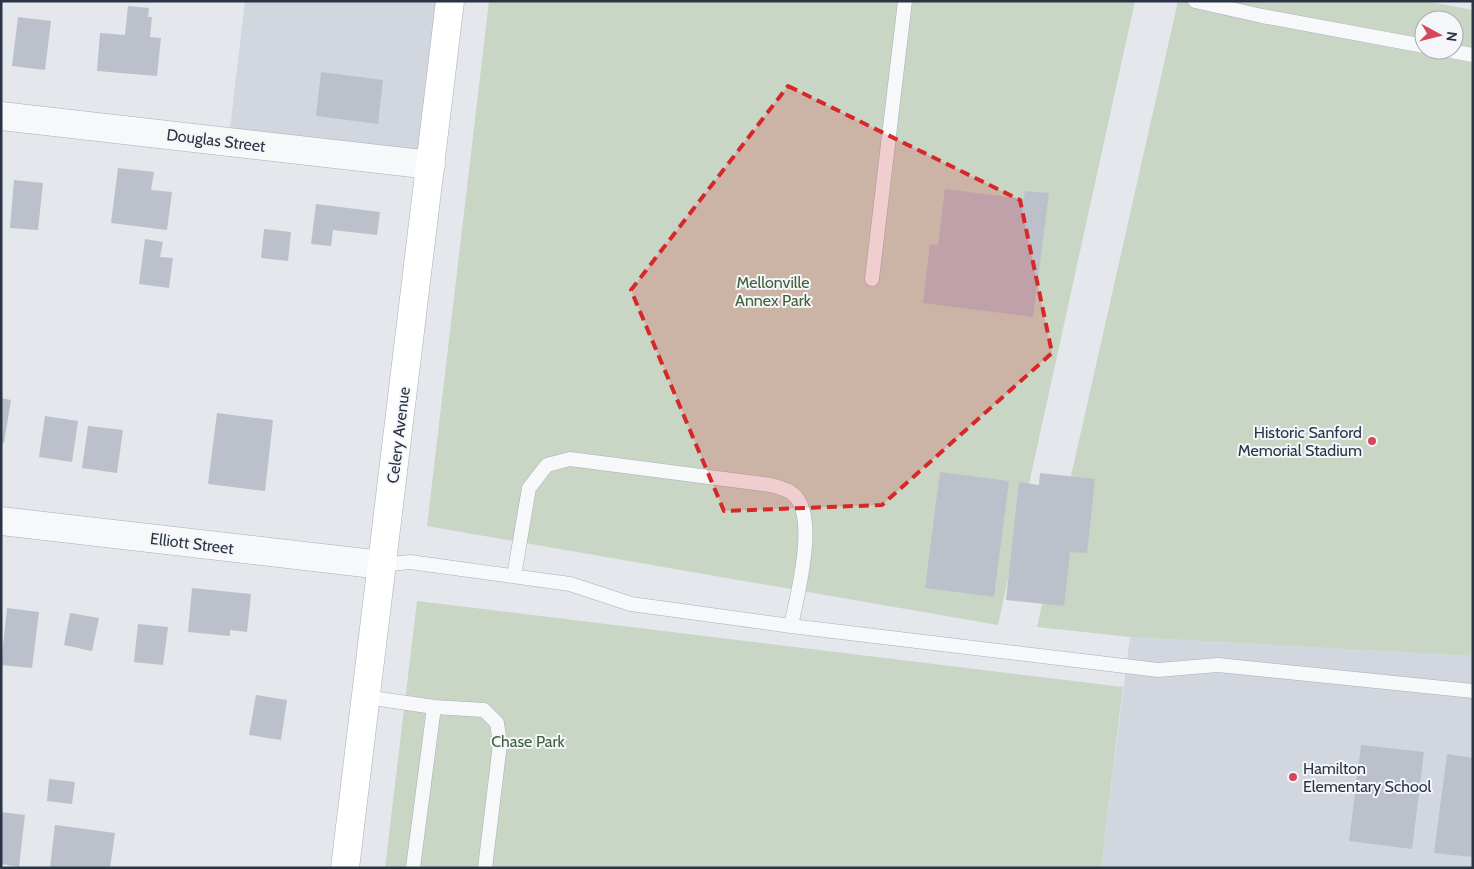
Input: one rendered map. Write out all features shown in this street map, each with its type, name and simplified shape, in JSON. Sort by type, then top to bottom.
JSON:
[{"type":"main road","name":"Celery Avenue","points":[[345,868],[450,1]]},
{"type":"street","name":"Douglas Street","points":[[1,116],[431,165]]},
{"type":"street","name":"Elliott Street","points":[[1,521],[382,565]]},
{"type":"lane","points":[[872,279],[905,1]]},
{"type":"lane","points":[[1194,1],[1262,16],[1414,44]]},
{"type":"lane","points":[[514,576],[529,488],[547,465],[570,459],[772,484],[793,493],[803,508],[807,539],[791,626]]},
{"type":"lane","points":[[382,565],[410,562],[514,576],[570,584],[631,604],[791,626],[1158,670],[1218,665],[1473,691]]},
{"type":"lane","points":[[366,696],[434,707],[484,710],[496,723],[500,744],[485,868]]},
{"type":"lane","points":[[413,868],[434,707]]},
{"type":"highlighted area","points":[[788,86],[1020,200],[1052,353],[882,505],[724,511],[631,290]]},
{"type":"shaded area","points":[[245,1],[436,1],[418,150],[230,129]]},
{"type":"shaded area","name":"Hamilton Elementary School","points":[[1130,637],[1473,656],[1473,868],[1101,868]]},
{"type":"green space","name":"Mellonville Annex Park","points":[[489,1],[1135,1],[998,625],[427,526]]},
{"type":"green space","points":[[1178,1],[1425,1],[1473,10],[1473,656],[1130,637],[1037,627]]},
{"type":"green space","name":"Chase Park","points":[[417,601],[1123,687],[1101,868],[385,868]]},
{"type":"building","points":[[128,6],[149,8],[148,17],[152,17],[150,37],[161,38],[157,76],[97,71],[100,33],[125,35]]},
{"type":"building","points":[[18,17],[51,21],[45,70],[12,66]]},
{"type":"building","points":[[321,72],[383,80],[378,124],[316,116]]},
{"type":"building","points":[[118,168],[154,172],[151,190],[172,192],[167,230],[111,223]]},
{"type":"building","points":[[14,180],[43,183],[38,230],[10,228]]},
{"type":"building","points":[[945,189],[1024,199],[1025,191],[1049,193],[1033,317],[923,303],[930,244],[938,245]]},
{"type":"building","points":[[316,204],[380,212],[377,235],[333,230],[331,246],[311,244]]},
{"type":"building","points":[[264,229],[291,232],[288,261],[261,258]]},
{"type":"building","points":[[145,239],[163,242],[160,257],[173,258],[169,288],[139,284]]},
{"type":"building","points":[[1,398],[11,400],[4,443],[1,443]]},
{"type":"building","points":[[217,413],[273,420],[265,491],[208,484]]},
{"type":"building","points":[[45,416],[78,421],[72,462],[39,457]]},
{"type":"building","points":[[88,426],[123,430],[117,473],[82,468]]},
{"type":"building","points":[[940,472],[1009,481],[994,597],[925,588]]},
{"type":"building","points":[[1040,473],[1095,479],[1087,553],[1070,552],[1064,606],[1006,600],[1019,482],[1039,485]]},
{"type":"building","points":[[192,588],[251,594],[247,632],[230,630],[230,636],[188,632]]},
{"type":"building","points":[[7,608],[39,612],[32,668],[1,665]]},
{"type":"building","points":[[70,613],[99,618],[92,651],[64,645]]},
{"type":"building","points":[[138,624],[168,627],[163,665],[134,662]]},
{"type":"building","points":[[256,695],[287,700],[281,740],[249,735]]},
{"type":"building","points":[[1361,745],[1424,752],[1412,849],[1349,841]]},
{"type":"building","points":[[1447,754],[1473,758],[1473,857],[1434,853]]},
{"type":"building","points":[[49,779],[75,782],[72,804],[47,801]]},
{"type":"building","points":[[1,812],[25,815],[19,867],[1,864]]},
{"type":"building","points":[[55,825],[115,833],[110,868],[50,868]]},
{"type":"place","name":"Historic Sanford Memorial Stadium","points":[[1372,441]]},
{"type":"place","name":"Hamilton Elementary School","points":[[1293,777]]}]
